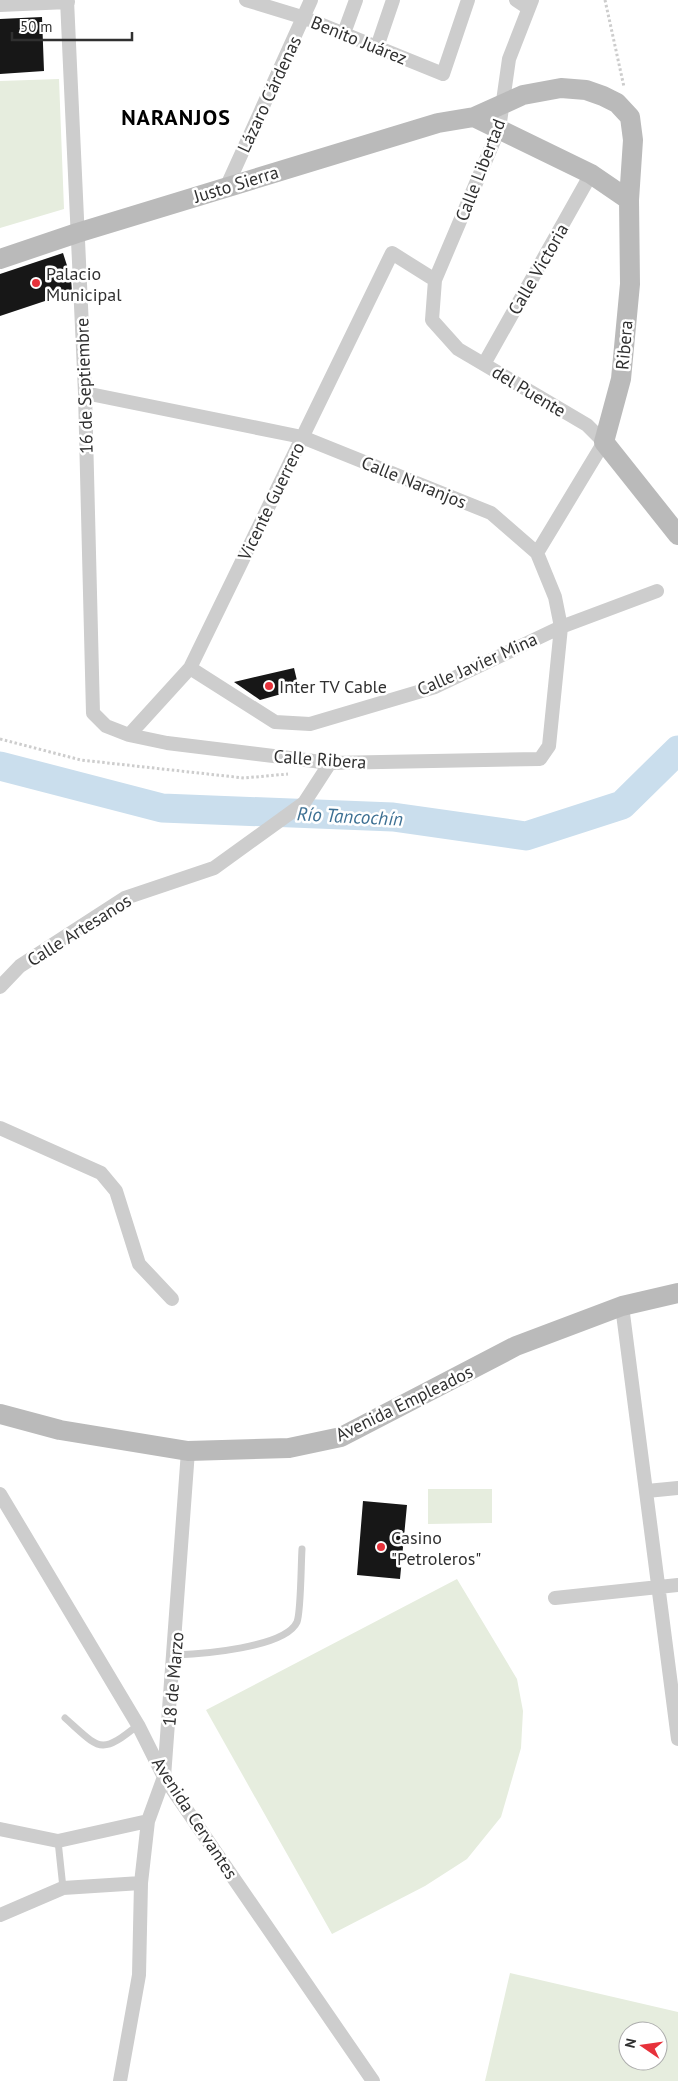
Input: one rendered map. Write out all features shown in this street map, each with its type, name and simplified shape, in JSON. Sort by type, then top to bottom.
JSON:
[{"type":"main road","name":"Justo Sierra","points":[[0,259],[77,233],[438,123],[474,117],[504,102],[542,90],[561,88],[586,90],[617,104],[630,117]]},
{"type":"main road","points":[[474,117],[592,174],[629,200]]},
{"type":"main road","name":"Ribera","points":[[604,442],[621,378],[630,284],[629,200],[633,140],[630,117]]},
{"type":"main road","name":"del Puente","points":[[604,442],[678,535]]},
{"type":"main road","name":"Avenida Empleados","points":[[0,1414],[60,1430],[188,1451],[289,1448],[341,1437],[516,1346],[622,1306],[678,1292]]},
{"type":"street","name":"Benito Juárez","points":[[246,0],[305,18],[443,74],[468,0]]},
{"type":"street","name":"Lázaro Cárdenas","points":[[226,188],[312,0]]},
{"type":"street","points":[[344,33],[356,0]]},
{"type":"street","points":[[377,47],[394,0]]},
{"type":"street","points":[[516,0],[530,4]]},
{"type":"street","points":[[0,5],[68,1]]},
{"type":"street","name":"16 de Septiembre","points":[[68,1],[85,392],[93,713]]},
{"type":"street","name":"Calle Libertad","points":[[435,280],[499,129],[504,102],[508,58],[530,4]]},
{"type":"street","name":"Calle Victoria","points":[[484,364],[592,174]]},
{"type":"street","name":"Vicente Guerrero","points":[[129,735],[190,668],[392,254],[435,280]]},
{"type":"street","name":"del Puente","points":[[435,280],[432,320],[458,348],[587,425],[604,442]]},
{"type":"street","name":"Calle Naranjos","points":[[85,392],[302,436],[491,514],[537,553],[555,598],[561,627],[549,746]]},
{"type":"street","name":"Ribera","points":[[537,553],[604,442]]},
{"type":"street","name":"Calle Javier Mina","points":[[190,668],[275,722],[310,724],[435,687],[561,627],[657,591]]},
{"type":"street","name":"Calle Ribera","points":[[93,713],[106,726],[129,735],[167,743],[330,763],[540,759],[549,746]]},
{"type":"street","name":"Calle Artesanos","points":[[0,987],[20,966],[125,898],[214,868],[304,803],[330,763]]},
{"type":"street","points":[[0,1128],[101,1173],[116,1191],[139,1264],[172,1299]]},
{"type":"street","points":[[622,1306],[678,1739]]},
{"type":"street","name":"18 de Marzo","points":[[120,2081],[138,1975],[141,1883],[148,1822],[164,1777],[175,1655],[188,1451]]},
{"type":"street","points":[[647,1491],[678,1488]]},
{"type":"street","name":"Avenida Cervantes","points":[[0,1494],[138,1725],[164,1777],[373,2081]]},
{"type":"street","points":[[555,1598],[658,1585],[678,1585]]},
{"type":"street","points":[[0,1829],[58,1841],[148,1822]]},
{"type":"street","points":[[0,1915],[63,1888],[141,1883]]},
{"type":"lane","points":[[175,1655],[218,1653],[252,1645],[288,1633],[297,1622],[302,1549]]},
{"type":"lane","points":[[66,1718],[92,1743],[104,1746],[115,1744],[138,1725]]},
{"type":"lane","points":[[58,1841],[63,1888]]},
{"type":"path","points":[[605,0],[630,117]]},
{"type":"path","name":"Calle Ribera","points":[[0,739],[81,760],[244,778],[289,774]]},
{"type":"green space","points":[[59,79],[64,209],[0,228],[0,81]]},
{"type":"green space","points":[[428,1489],[492,1489],[492,1523],[428,1524]]},
{"type":"green space","points":[[457,1579],[517,1679],[523,1711],[521,1748],[501,1817],[467,1859],[425,1886],[332,1934],[206,1710]]},
{"type":"green space","points":[[510,1973],[678,2012],[678,2081],[485,2081]]},
{"type":"building","points":[[42,17],[44,71],[0,74],[0,19]]},
{"type":"building","name":"Palacio Municipal","points":[[63,253],[71,278],[72,292],[0,316],[0,274]]},
{"type":"building","name":"Inter TV Cable","points":[[294,668],[299,689],[260,700],[234,682]]},
{"type":"building","name":"Casino \"Petroleros\"","points":[[363,1501],[407,1505],[400,1579],[357,1575]]},
{"type":"waterway","name":"Río Tancochín","points":[[0,766],[162,808],[393,817],[526,836],[622,805],[678,750]]},
{"type":"place","name":"Palacio Municipal","points":[[36,283]]},
{"type":"place","name":"Inter TV Cable","points":[[269,686]]},
{"type":"place","name":"Casino \"Petroleros\"","points":[[381,1547]]},
{"type":"district","name":"NARANJOS","points":[[176,117]]}]
